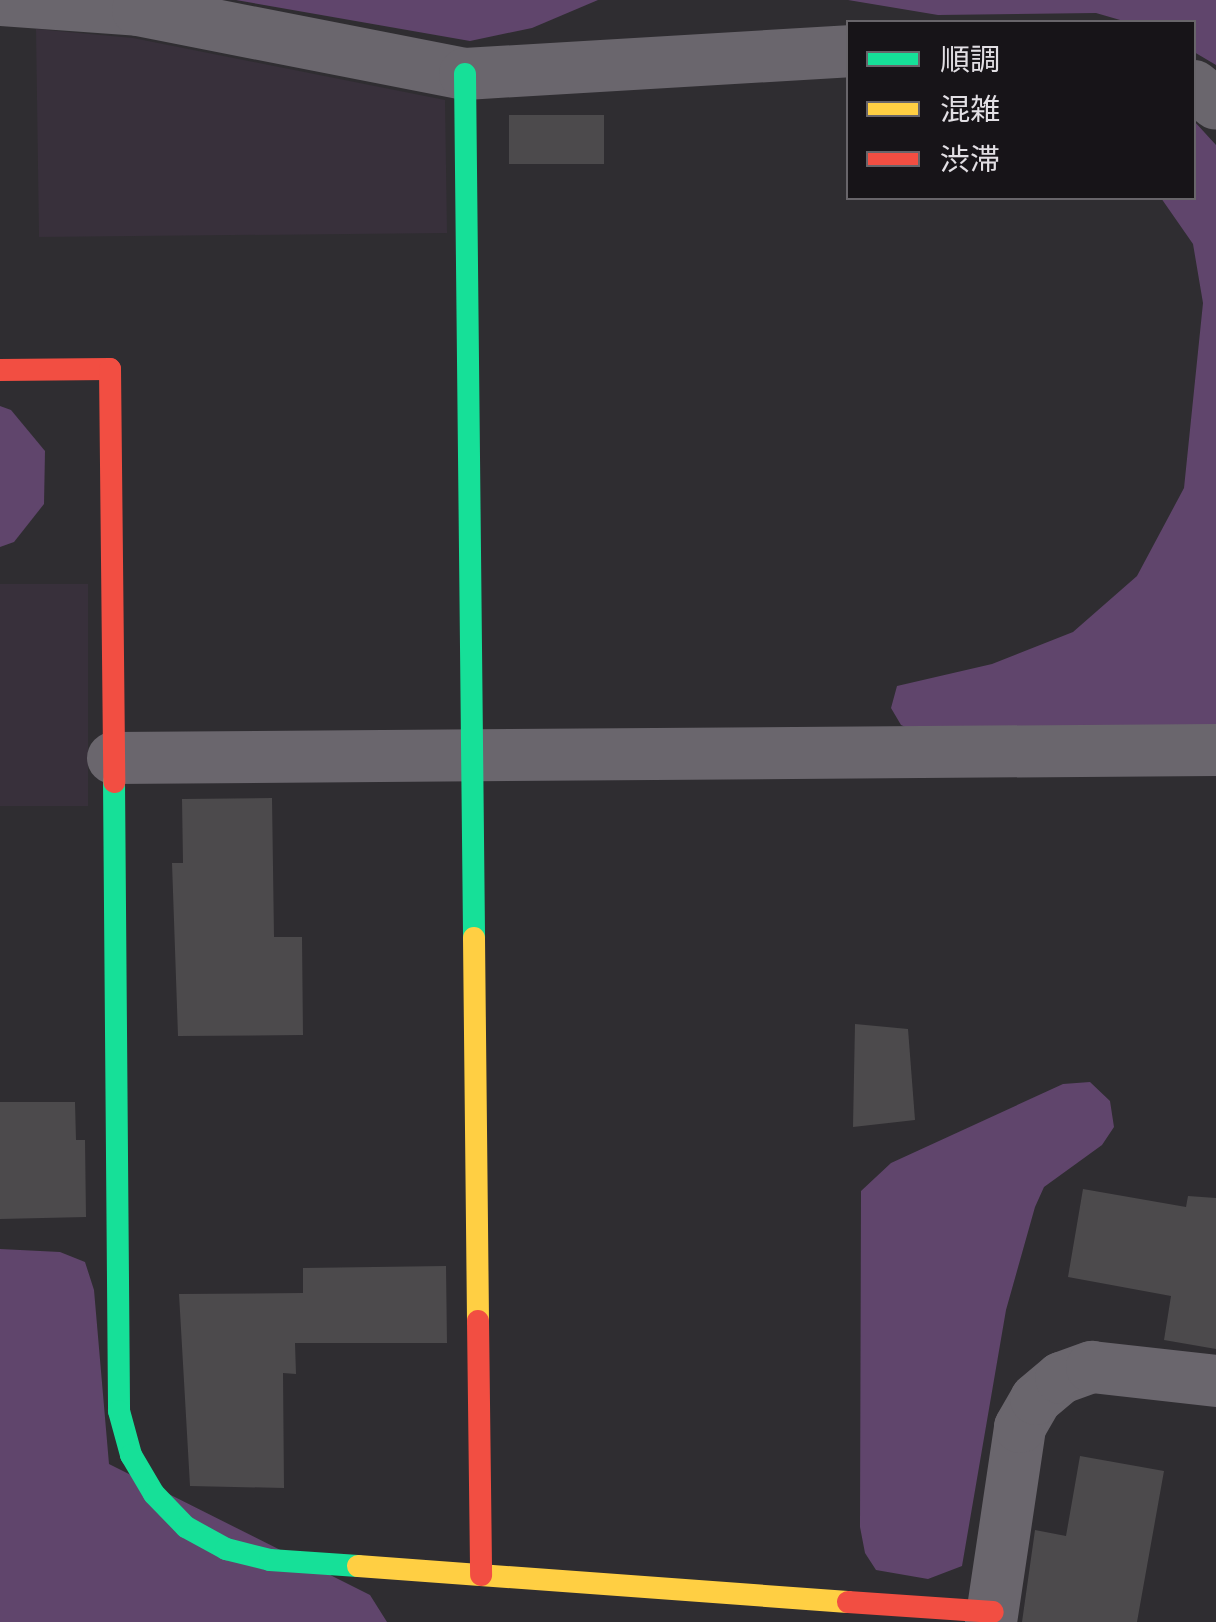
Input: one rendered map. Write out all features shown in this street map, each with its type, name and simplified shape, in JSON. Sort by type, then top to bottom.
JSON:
[{"type":"street","points":[[0,0],[138,10],[465,74],[846,51]]},
{"type":"street","points":[[465,74],[482,1576]]},
{"type":"street","points":[[1196,88],[1216,104]]},
{"type":"street","points":[[0,370],[110,369],[119,1410],[131,1455],[154,1494],[186,1527],[226,1549],[270,1560],[992,1617],[1020,1427],[1036,1399],[1062,1378],[1092,1367],[1216,1380]]},
{"type":"street","points":[[114,758],[1216,750]]},
{"type":"shaded area","points":[[236,0],[598,0],[532,28],[470,41]]},
{"type":"shaded area","points":[[848,0],[1216,0],[1216,65],[1196,53],[1196,20],[1120,20],[1096,13],[938,15]]},
{"type":"shaded area","points":[[36,29],[133,38],[445,100],[447,233],[39,237]]},
{"type":"shaded area","points":[[1196,123],[1216,145],[1216,730],[918,733],[901,725],[891,708],[897,686],[992,664],[1073,632],[1137,576],[1184,488],[1203,303],[1193,244],[1162,200],[1196,200]]},
{"type":"shaded area","points":[[0,406],[11,410],[45,451],[44,504],[14,542],[0,547]]},
{"type":"shaded area","points":[[0,584],[88,584],[88,806],[0,806]]},
{"type":"shaded area","points":[[1090,1082],[1110,1101],[1114,1127],[1102,1145],[1044,1187],[1035,1207],[1006,1310],[962,1566],[928,1579],[876,1570],[865,1553],[860,1527],[861,1191],[891,1163],[1063,1084]]},
{"type":"shaded area","points":[[0,1249],[60,1252],[85,1262],[94,1290],[109,1464],[370,1595],[387,1622],[0,1622]]},
{"type":"building","points":[[509,115],[604,115],[604,164],[509,164]]},
{"type":"building","points":[[272,798],[274,937],[302,937],[303,1035],[178,1036],[172,863],[183,863],[182,799]]},
{"type":"building","points":[[855,1024],[908,1029],[915,1120],[853,1127]]},
{"type":"building","points":[[0,1102],[75,1102],[76,1140],[85,1140],[86,1217],[0,1219]]},
{"type":"building","points":[[1083,1189],[1186,1207],[1188,1196],[1216,1198],[1216,1349],[1164,1340],[1171,1296],[1068,1277]]},
{"type":"building","points":[[446,1266],[447,1343],[295,1343],[296,1374],[283,1373],[284,1488],[190,1486],[179,1294],[303,1293],[303,1268]]},
{"type":"building","points":[[1080,1456],[1164,1471],[1137,1622],[1022,1622],[1035,1530],[1066,1536]]},
{"type":"traffic: fast","points":[[465,74],[474,938]]},
{"type":"traffic: fast","points":[[114,782],[119,1411],[131,1455],[154,1494],[186,1527],[226,1549],[270,1560],[358,1566]]},
{"type":"traffic: slow","points":[[474,938],[478,1321]]},
{"type":"traffic: slow","points":[[358,1566],[848,1602]]},
{"type":"traffic: jam","points":[[0,370],[110,369],[114,782]]},
{"type":"traffic: jam","points":[[478,1321],[481,1575]]},
{"type":"traffic: jam","points":[[848,1602],[993,1612]]}]
